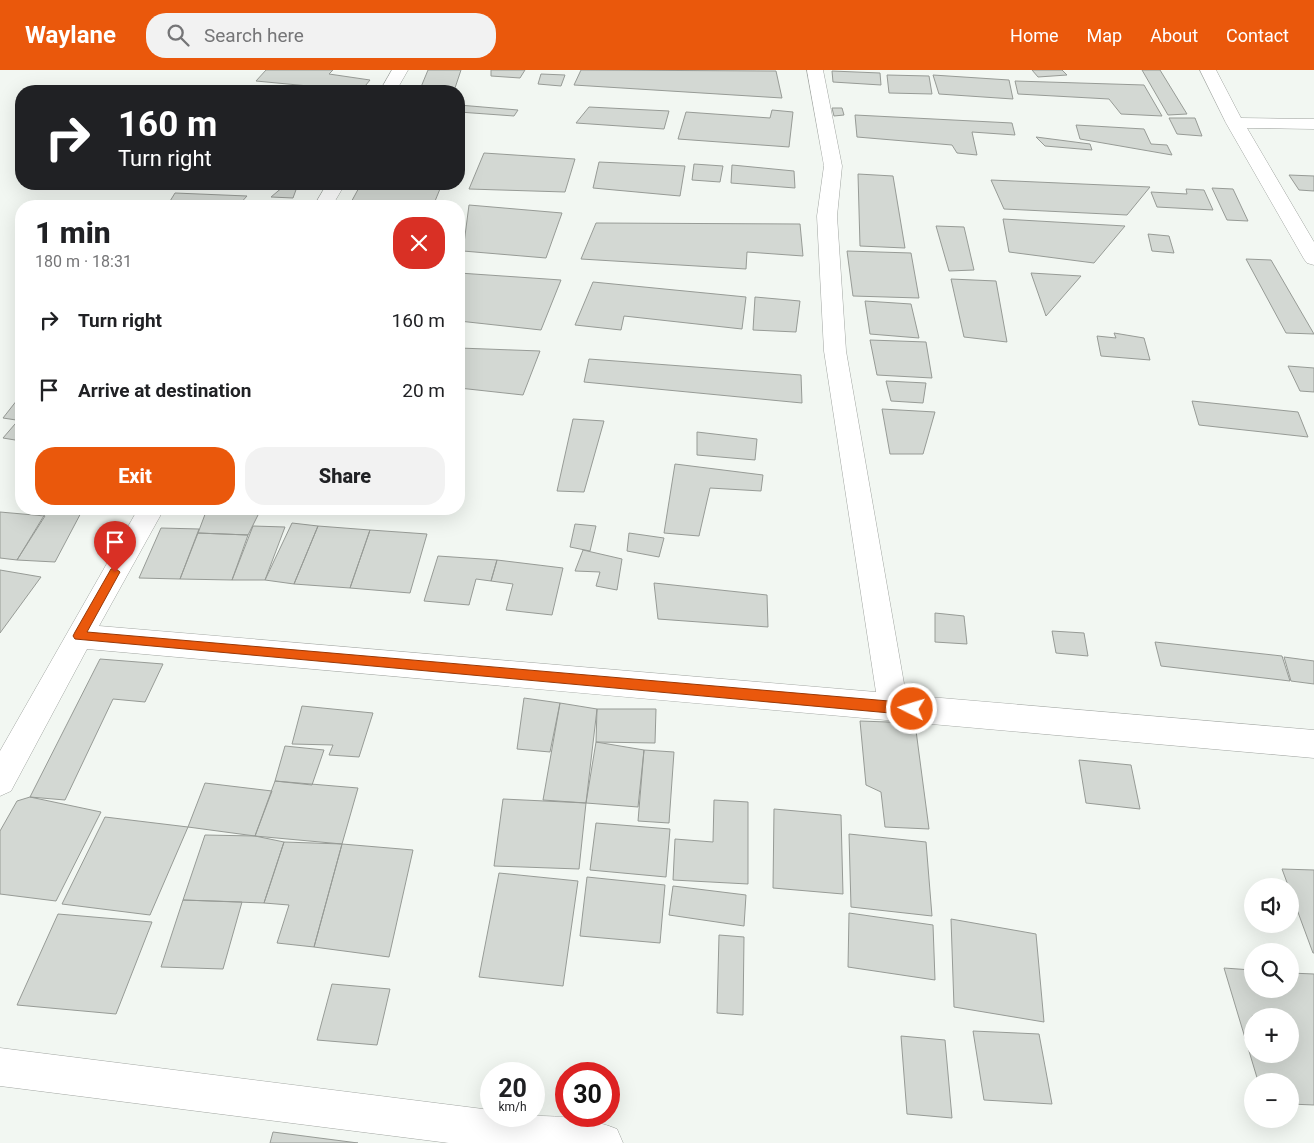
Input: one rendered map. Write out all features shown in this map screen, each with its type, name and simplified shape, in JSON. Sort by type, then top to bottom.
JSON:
[{"type":"street","points":[[391,85],[400,70]]},
{"type":"street","points":[[815,70],[833,166],[827,216],[835,351],[893,707]]},
{"type":"street","points":[[1208,70],[1235,123],[1314,259]]},
{"type":"street","points":[[1235,123],[1314,124]]},
{"type":"street","points":[[0,781],[148,515]]},
{"type":"street","points":[[79,636],[1314,744]]},
{"type":"street","points":[[0,1067],[603,1143]]},
{"type":"building","points":[[266,70],[333,70],[329,74],[370,80],[366,85],[298,85],[256,81]]},
{"type":"building","points":[[428,70],[461,70],[456,85],[422,85]]},
{"type":"building","points":[[491,70],[525,70],[520,78],[491,76]]},
{"type":"building","points":[[581,70],[776,71],[782,98],[574,85]]},
{"type":"building","points":[[1032,70],[1062,70],[1067,75],[1038,77]]},
{"type":"building","points":[[1142,70],[1160,70],[1187,114],[1168,115]]},
{"type":"building","points":[[832,71],[880,73],[881,85],[833,82]]},
{"type":"building","points":[[541,74],[565,75],[561,86],[538,84]]},
{"type":"building","points":[[887,75],[929,76],[932,94],[889,93]]},
{"type":"building","points":[[933,75],[1009,80],[1013,99],[939,94]]},
{"type":"building","points":[[1015,81],[1144,85],[1162,116],[1121,114],[1109,99],[1018,94]]},
{"type":"building","points":[[465,106],[518,110],[514,116],[465,112]]},
{"type":"building","points":[[589,107],[669,111],[664,129],[576,123]]},
{"type":"building","points":[[832,108],[842,108],[844,115],[834,116]]},
{"type":"building","points":[[772,110],[793,112],[789,147],[678,139],[686,112],[770,118]]},
{"type":"building","points":[[855,115],[1012,123],[1015,135],[972,132],[977,155],[957,153],[952,145],[857,137]]},
{"type":"building","points":[[1169,118],[1195,118],[1202,136],[1177,134]]},
{"type":"building","points":[[1076,125],[1144,129],[1151,144],[1167,145],[1172,155],[1080,139]]},
{"type":"building","points":[[1036,137],[1090,144],[1092,150],[1045,146]]},
{"type":"building","points":[[484,153],[575,159],[565,192],[469,189]]},
{"type":"building","points":[[599,162],[685,166],[680,196],[593,188]]},
{"type":"building","points":[[694,164],[723,166],[720,182],[692,180]]},
{"type":"building","points":[[732,165],[794,171],[795,188],[731,183]]},
{"type":"building","points":[[858,174],[893,176],[905,248],[860,246]]},
{"type":"building","points":[[1289,175],[1314,176],[1314,191],[1299,190]]},
{"type":"building","points":[[991,180],[1150,187],[1127,215],[1004,209]]},
{"type":"building","points":[[1212,188],[1233,189],[1248,221],[1227,220]]},
{"type":"building","points":[[1186,189],[1204,190],[1213,210],[1157,207],[1151,192],[1187,194]]},
{"type":"building","points":[[279,190],[296,190],[293,198],[271,197]]},
{"type":"building","points":[[358,190],[440,190],[435,200],[352,200]]},
{"type":"building","points":[[175,193],[247,196],[243,200],[171,200]]},
{"type":"building","points":[[469,205],[562,213],[546,258],[465,251]]},
{"type":"building","points":[[1003,219],[1125,226],[1094,263],[1009,252]]},
{"type":"building","points":[[596,223],[800,224],[803,256],[747,252],[746,269],[581,259]]},
{"type":"building","points":[[936,226],[964,227],[974,270],[949,271]]},
{"type":"building","points":[[1148,234],[1169,236],[1174,253],[1152,251]]},
{"type":"building","points":[[847,251],[911,253],[919,298],[853,296]]},
{"type":"building","points":[[1246,259],[1271,260],[1314,334],[1286,333]]},
{"type":"building","points":[[465,273],[561,280],[541,330],[465,322]]},
{"type":"building","points":[[1031,273],[1081,276],[1046,316]]},
{"type":"building","points":[[951,279],[996,281],[1007,342],[964,337]]},
{"type":"building","points":[[593,282],[746,297],[742,329],[624,316],[621,330],[575,325]]},
{"type":"building","points":[[755,297],[800,301],[796,332],[753,330]]},
{"type":"building","points":[[865,301],[911,304],[919,338],[870,334]]},
{"type":"building","points":[[1114,333],[1144,338],[1150,360],[1101,356],[1097,336],[1116,338]]},
{"type":"building","points":[[870,340],[926,342],[932,378],[877,375]]},
{"type":"building","points":[[465,348],[540,351],[523,395],[465,389]]},
{"type":"building","points":[[589,359],[801,375],[802,403],[584,382]]},
{"type":"building","points":[[1288,366],[1314,368],[1314,392],[1300,391]]},
{"type":"building","points":[[886,381],[926,383],[923,403],[891,401]]},
{"type":"building","points":[[1192,401],[1298,412],[1308,437],[1199,425]]},
{"type":"building","points":[[15,403],[15,420],[3,418]]},
{"type":"building","points":[[882,409],[935,412],[923,454],[890,454]]},
{"type":"building","points":[[573,419],[604,421],[584,492],[557,491]]},
{"type":"building","points":[[15,424],[15,440],[3,438]]},
{"type":"building","points":[[697,432],[757,439],[755,460],[697,455]]},
{"type":"building","points":[[675,464],[763,475],[761,491],[710,488],[699,536],[664,533]]},
{"type":"building","points":[[0,512],[15,513],[15,515],[45,516],[17,560],[0,558]]},
{"type":"building","points":[[44,515],[80,515],[55,562],[17,560]]},
{"type":"building","points":[[205,515],[258,515],[248,535],[198,533]]},
{"type":"building","points":[[292,523],[318,526],[294,584],[265,580]]},
{"type":"building","points":[[575,524],[596,526],[590,551],[570,547]]},
{"type":"building","points":[[253,526],[285,527],[265,580],[232,580]]},
{"type":"building","points":[[318,526],[370,530],[350,588],[294,584]]},
{"type":"building","points":[[161,528],[199,529],[180,579],[139,578]]},
{"type":"building","points":[[370,530],[427,534],[410,593],[350,588]]},
{"type":"building","points":[[198,533],[248,535],[232,580],[180,579]]},
{"type":"building","points":[[629,533],[664,538],[659,557],[627,551]]},
{"type":"building","points":[[583,550],[622,559],[617,590],[596,586],[600,572],[575,571]]},
{"type":"building","points":[[438,556],[497,560],[491,581],[476,579],[469,605],[424,601]]},
{"type":"building","points":[[497,560],[563,568],[552,615],[506,610],[513,584],[491,581]]},
{"type":"building","points":[[0,570],[41,577],[0,633]]},
{"type":"building","points":[[654,583],[767,595],[768,627],[658,619]]},
{"type":"building","points":[[935,613],[964,616],[967,644],[935,642]]},
{"type":"building","points":[[1052,631],[1084,633],[1088,656],[1056,653]]},
{"type":"building","points":[[1155,642],[1282,656],[1290,681],[1161,666]]},
{"type":"building","points":[[1284,657],[1314,661],[1314,684],[1291,681]]},
{"type":"building","points":[[100,659],[163,664],[145,702],[113,699],[65,800],[30,797]]},
{"type":"building","points":[[524,698],[560,703],[550,752],[517,749]]},
{"type":"building","points":[[560,703],[597,709],[586,803],[543,800]]},
{"type":"building","points":[[302,706],[373,713],[359,757],[329,755],[333,745],[292,744]]},
{"type":"building","points":[[597,709],[656,709],[655,743],[596,742]]},
{"type":"building","points":[[860,721],[915,723],[929,829],[885,827],[881,792],[866,785]]},
{"type":"building","points":[[596,742],[644,750],[638,807],[586,803]]},
{"type":"building","points":[[285,746],[324,750],[312,785],[275,781]]},
{"type":"building","points":[[644,750],[674,752],[669,823],[638,821]]},
{"type":"building","points":[[1079,760],[1131,765],[1140,809],[1086,803]]},
{"type":"building","points":[[275,781],[358,788],[342,844],[255,836]]},
{"type":"building","points":[[205,783],[272,791],[255,836],[188,827]]},
{"type":"building","points":[[30,797],[101,812],[56,901],[0,894],[0,831],[17,801]]},
{"type":"building","points":[[503,799],[586,803],[579,869],[494,866]]},
{"type":"building","points":[[714,800],[748,802],[748,884],[673,880],[675,839],[713,842]]},
{"type":"building","points":[[774,809],[841,815],[843,894],[773,888]]},
{"type":"building","points":[[105,817],[188,827],[150,915],[62,904]]},
{"type":"building","points":[[596,823],[670,829],[666,877],[590,870]]},
{"type":"building","points":[[849,834],[926,842],[932,916],[851,907]]},
{"type":"building","points":[[205,835],[255,836],[284,842],[264,903],[183,900]]},
{"type":"building","points":[[284,842],[342,844],[314,947],[277,943],[289,905],[264,903]]},
{"type":"building","points":[[342,844],[413,850],[389,957],[314,947]]},
{"type":"building","points":[[1282,869],[1314,870],[1314,953],[1299,915],[1299,878],[1285,878]]},
{"type":"building","points":[[499,873],[578,881],[563,986],[479,977]]},
{"type":"building","points":[[587,877],[665,885],[660,943],[580,936]]},
{"type":"building","points":[[673,886],[746,895],[744,926],[669,915]]},
{"type":"building","points":[[183,900],[242,902],[223,969],[161,967]]},
{"type":"building","points":[[849,913],[933,925],[935,980],[848,967]]},
{"type":"building","points":[[58,914],[152,922],[116,1014],[17,1005]]},
{"type":"building","points":[[951,919],[1036,934],[1044,1022],[954,1007]]},
{"type":"building","points":[[719,935],[744,937],[743,1015],[717,1013]]},
{"type":"building","points":[[1224,968],[1244,969],[1244,998],[1299,998],[1299,973],[1314,974],[1314,1105],[1299,1104],[1299,1073],[1256,1073],[1253,1063],[1299,1063],[1299,1008],[1244,1008],[1244,1034]]},
{"type":"building","points":[[332,984],[390,989],[377,1045],[317,1040]]},
{"type":"building","points":[[973,1031],[1039,1034],[1052,1104],[984,1100]]},
{"type":"building","points":[[901,1036],[945,1040],[952,1118],[907,1114]]},
{"type":"building","points":[[273,1132],[358,1143],[270,1143]]},
{"type":"route","points":[[115,572],[79,636],[912,709]]}]
